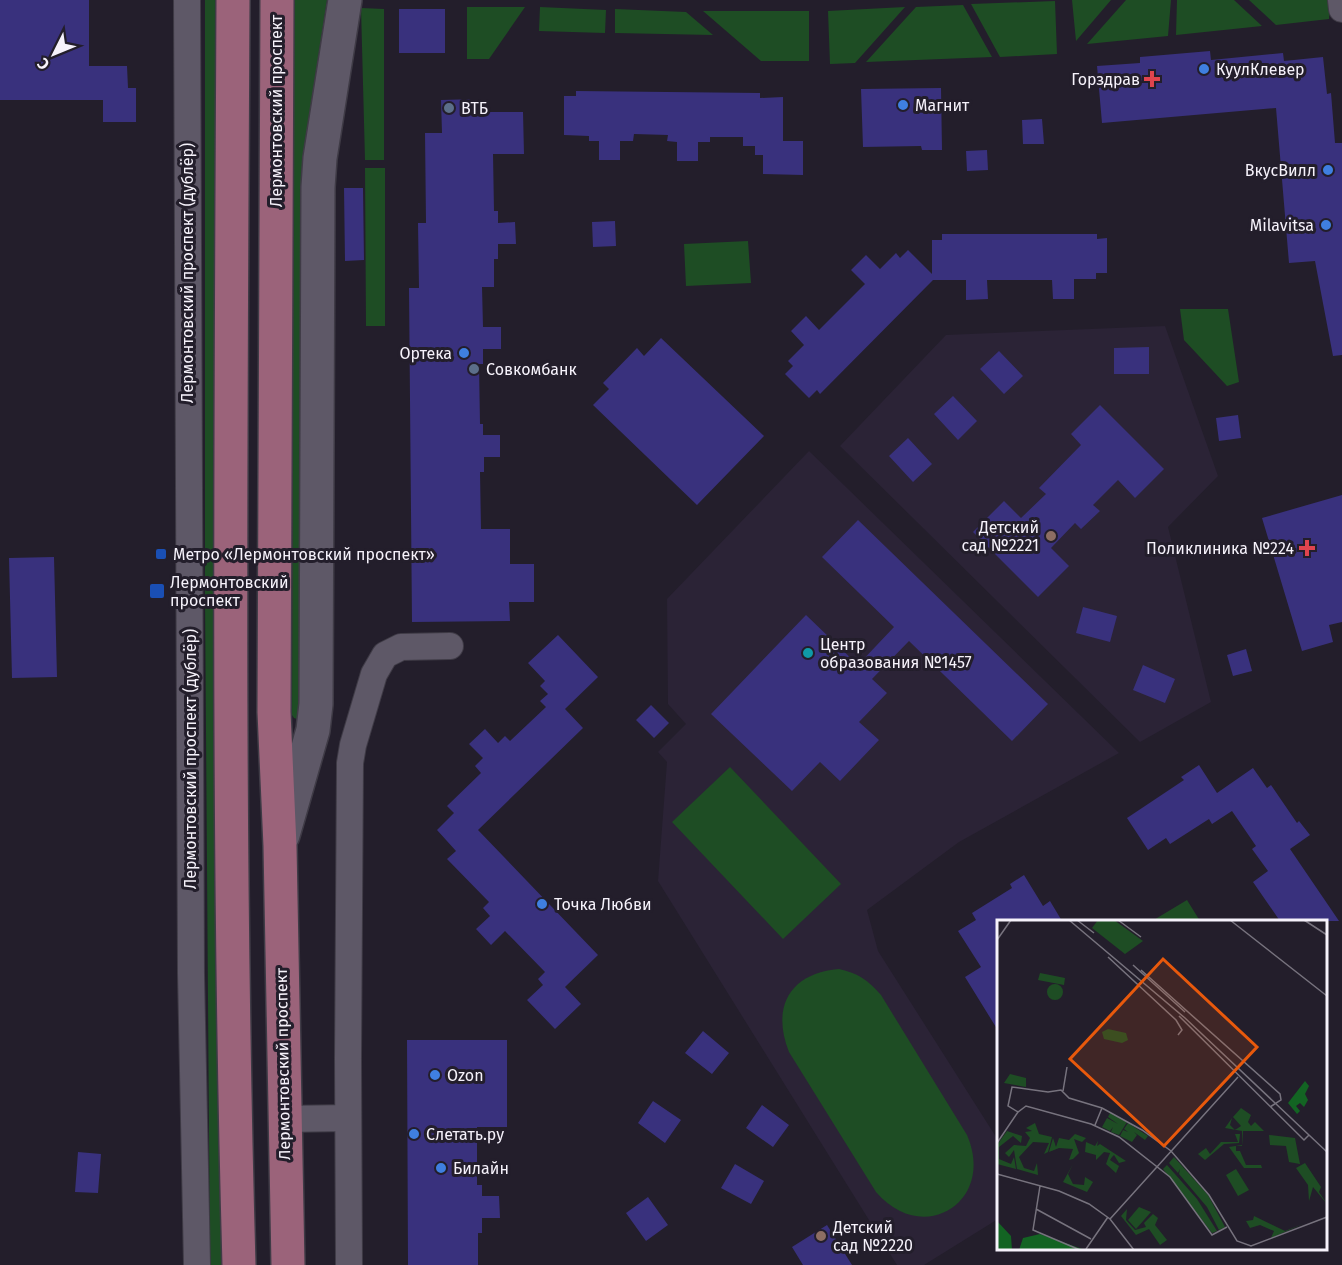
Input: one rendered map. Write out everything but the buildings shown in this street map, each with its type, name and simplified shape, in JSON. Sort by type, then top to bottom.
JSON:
[{"type":"main road","points":[[233,0],[232,863],[234,1099],[239,1265]]},
{"type":"main road","name":"Лермонтовский проспект","points":[[277,0],[274,712],[280,846],[288,1265]]},
{"type":"street","name":"Лермонтовский проспект (дублёр)","points":[[187,0],[191,974],[197,1265]]},
{"type":"street","points":[[280,846],[313,730],[316,704],[318,187],[320,158],[345,0]]},
{"type":"street","points":[[1341,0],[1342,9]]},
{"type":"street","points":[[349,1258],[350,772],[353,745],[374,674],[385,655],[401,647],[450,646]]},
{"type":"street","points":[[284,1119],[348,1118]]},
{"type":"shaded area","name":"Детский сад №2221","points":[[1165,326],[1218,476],[1168,527],[1211,702],[1140,742],[840,446],[946,335]]},
{"type":"shaded area","points":[[809,451],[1119,753],[959,842],[867,910],[878,951],[997,1138],[997,1220],[924,1265],[897,1265],[658,881],[667,762],[658,752],[686,724],[668,704],[667,599]]},
{"type":"green space","points":[[205,0],[216,0],[215,915],[225,1265],[210,1265],[205,598]]},
{"type":"green space","points":[[294,0],[327,0],[307,130],[304,171],[300,717],[297,719],[292,715]]},
{"type":"green space","points":[[1072,0],[1111,0],[1076,41]]},
{"type":"green space","points":[[1126,0],[1171,0],[1168,36],[1087,44]]},
{"type":"green space","points":[[1177,0],[1234,0],[1262,26],[1176,35]]},
{"type":"green space","points":[[1249,0],[1327,0],[1330,5],[1329,19],[1276,25]]},
{"type":"green space","points":[[1055,1],[1057,54],[1000,57],[971,4]]},
{"type":"green space","points":[[963,5],[992,57],[866,62],[916,7]]},
{"type":"green space","points":[[467,7],[525,7],[489,59],[467,59]]},
{"type":"green space","points":[[540,7],[606,10],[605,33],[539,31]]},
{"type":"green space","points":[[905,7],[855,63],[830,64],[828,11]]},
{"type":"green space","points":[[361,8],[384,9],[384,160],[365,160]]},
{"type":"green space","points":[[615,9],[686,12],[713,35],[615,33]]},
{"type":"green space","points":[[703,11],[809,11],[809,61],[761,61]]},
{"type":"green space","points":[[365,168],[385,168],[385,326],[366,326]]},
{"type":"green space","points":[[748,241],[751,283],[686,286],[684,244]]},
{"type":"green space","points":[[1180,309],[1228,309],[1239,382],[1227,386],[1184,340]]},
{"type":"green space","points":[[730,767],[841,884],[783,939],[672,822]]},
{"type":"green space","points":[[1187,900],[1199,920],[1154,920]]},
{"type":"green space","points":[[839,969],[862,978],[881,995],[967,1135],[973,1159],[972,1180],[963,1197],[950,1209],[933,1216],[914,1216],[895,1208],[876,1192],[789,1052],[782,1021],[789,995],[808,977]]},
{"type":"place","name":"КуулКлевер","points":[[1204,69]]},
{"type":"place","name":"Горздрав","points":[[1152,79]]},
{"type":"place","name":"Магнит","points":[[903,105]]},
{"type":"place","name":"ВТБ","points":[[449,108]]},
{"type":"place","name":"ВкусВилл","points":[[1328,170]]},
{"type":"place","name":"Milavitsa","points":[[1326,225]]},
{"type":"place","name":"Ортека","points":[[464,353]]},
{"type":"place","name":"Совкомбанк","points":[[474,369]]},
{"type":"place","name":"Детский сад №2221","points":[[1051,536]]},
{"type":"place","name":"Поликлиника №224","points":[[1307,548]]},
{"type":"place","name":"Метро «Лермонтовский проспект»","points":[[161,554]]},
{"type":"place","name":"Лермонтовский проспект","points":[[157,591]]},
{"type":"place","name":"Центр образования №1457","points":[[808,653]]},
{"type":"place","name":"Точка Любви","points":[[542,904]]},
{"type":"place","name":"Ozon","points":[[435,1075]]},
{"type":"place","name":"Слетать.ру","points":[[414,1134]]},
{"type":"place","name":"Билайн","points":[[441,1168]]},
{"type":"place","name":"Детский сад №2220","points":[[821,1236]]}]
